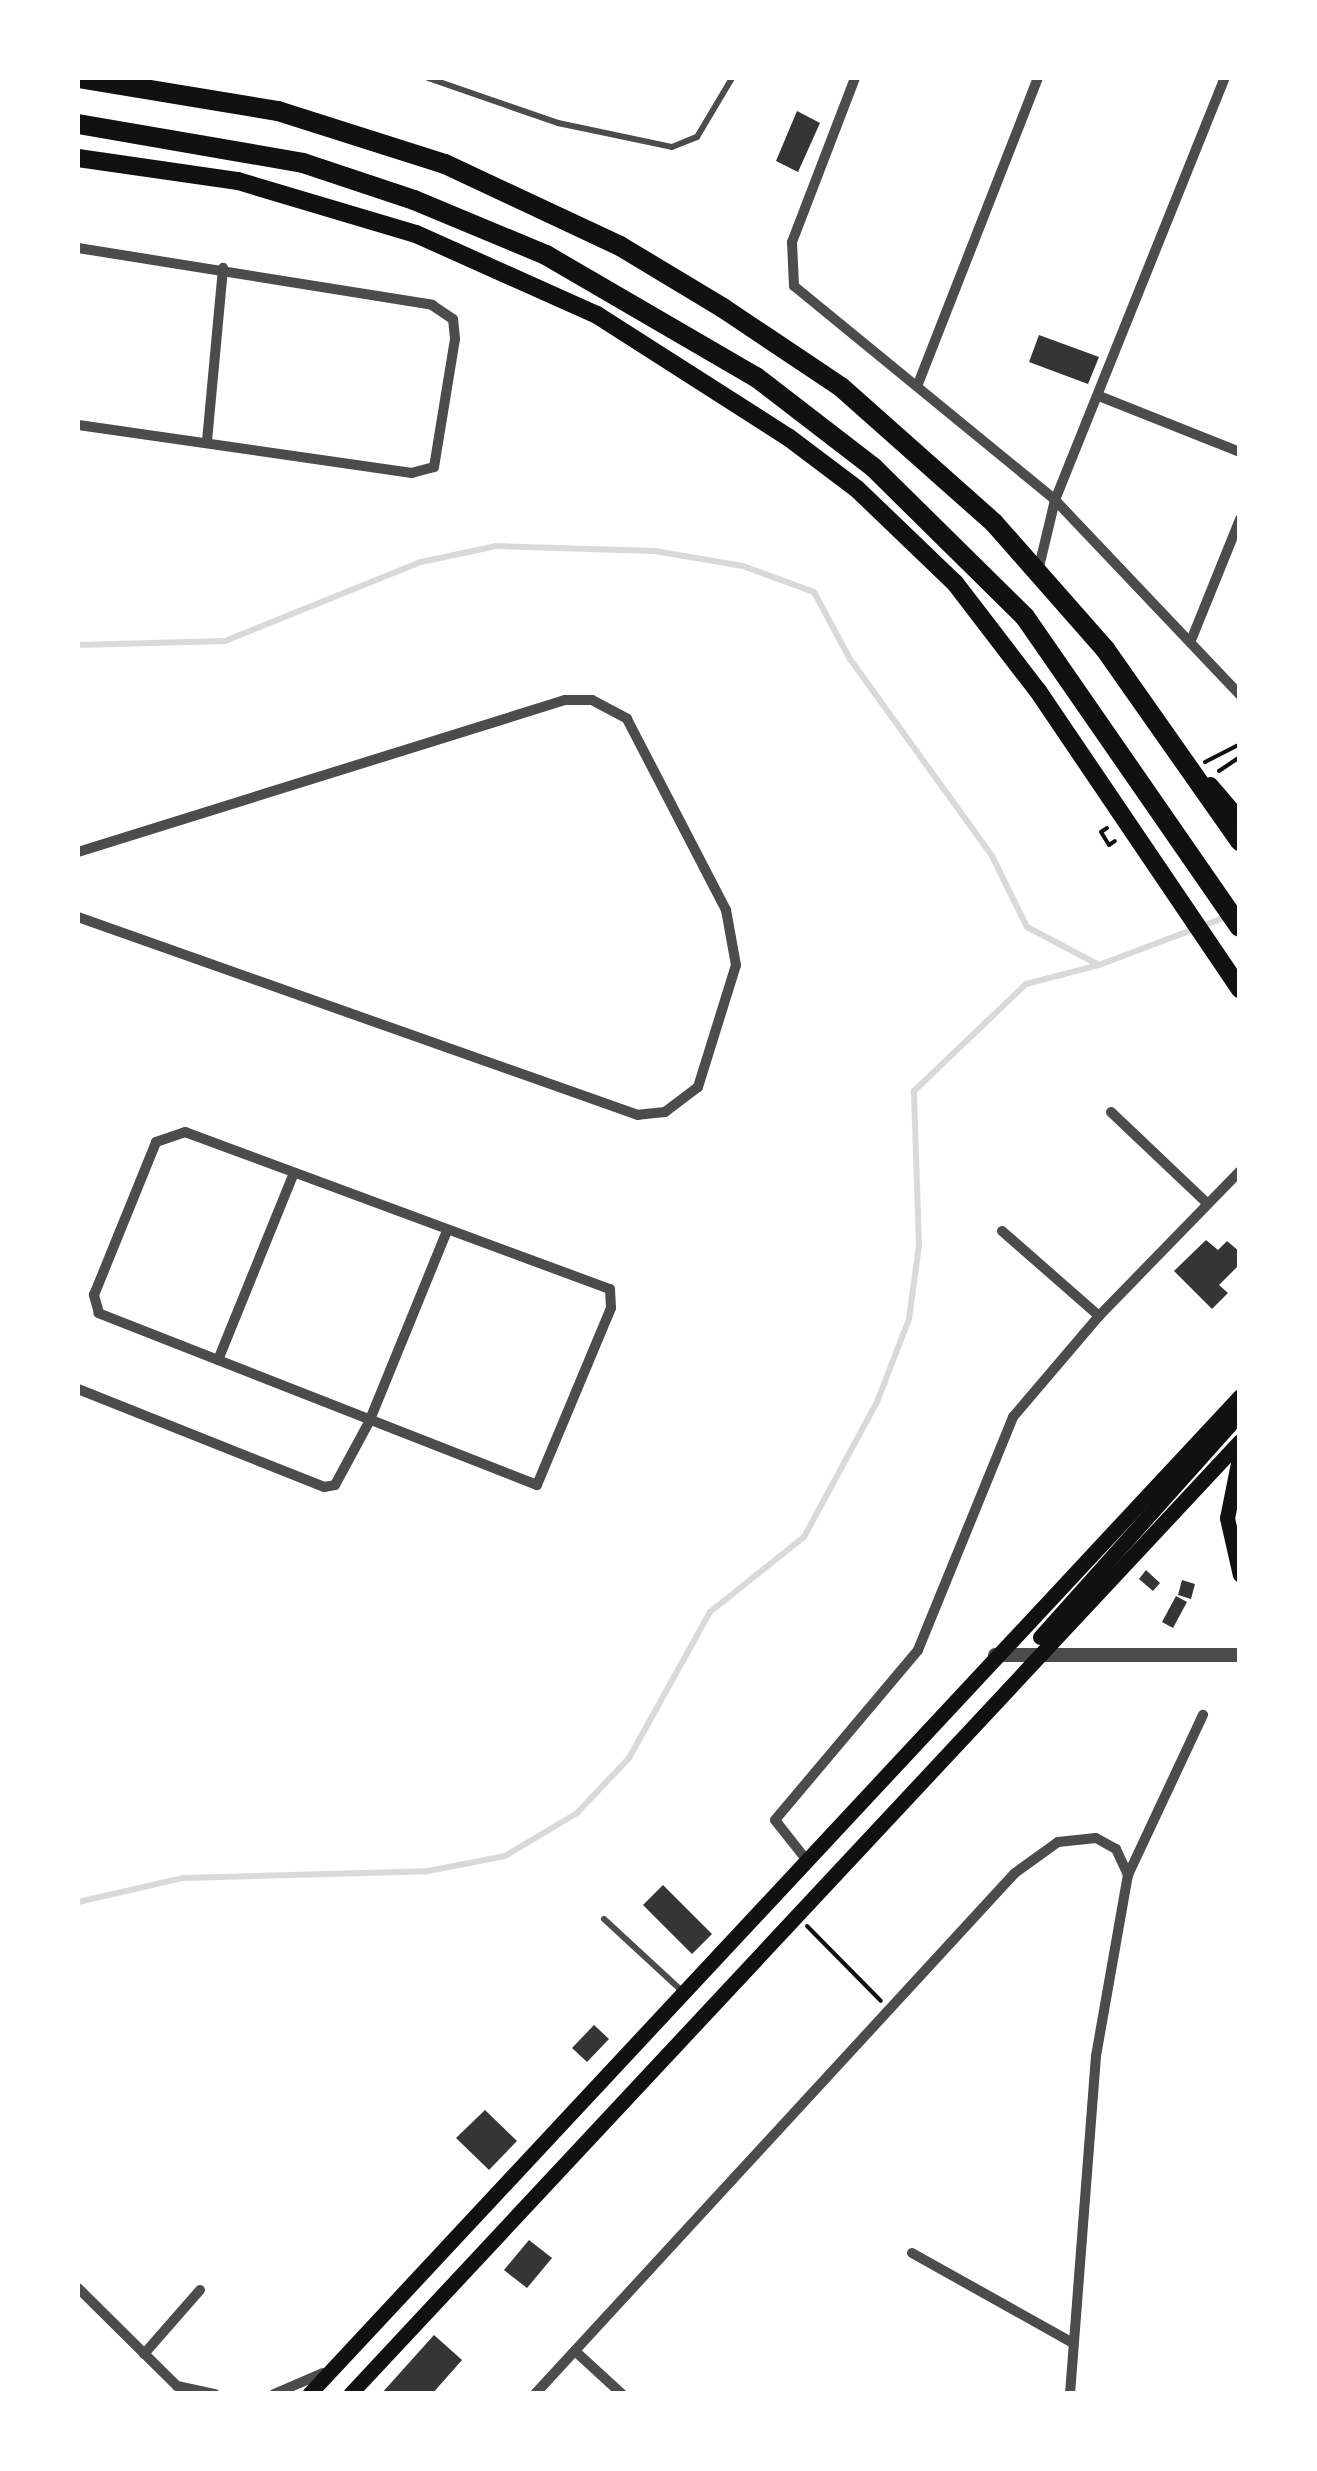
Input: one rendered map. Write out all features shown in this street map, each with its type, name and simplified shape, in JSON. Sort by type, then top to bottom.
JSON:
[{"type":"highway","points":[[78,78],[115,80],[278,112],[446,164],[620,246],[841,387],[943,474],[1038,572],[1155,718],[1240,840]]},
{"type":"highway","points":[[78,124],[303,163],[414,200],[546,255],[756,377],[874,468],[1025,617],[1239,926]]},
{"type":"main road","points":[[78,158],[238,181],[416,234],[597,315],[788,437],[856,489],[955,583],[1193,916],[1240,990]]},
{"type":"main road","points":[[1155,718],[1240,819]]},
{"type":"main road","points":[[309,2394],[804,1858],[1240,1396]]},
{"type":"main road","points":[[929,1771],[1083,1585],[1240,1414]]},
{"type":"main road","points":[[350,2394],[1240,1440]]},
{"type":"main road","points":[[1240,1453],[1226,1518],[1240,1574]]},
{"type":"street","points":[[854,78],[792,242],[789,272],[805,300],[918,384],[1055,500],[1192,638],[1240,695]]},
{"type":"street","points":[[918,384],[1038,78]]},
{"type":"street","points":[[1038,572],[1055,500],[1225,78]]},
{"type":"street","points":[[78,248],[223,268],[432,306],[453,319],[456,339],[434,466],[412,473],[78,426]]},
{"type":"street","points":[[207,442],[223,268]]},
{"type":"street","points":[[1099,396],[1240,452]]},
{"type":"street","points":[[1192,638],[1240,519]]},
{"type":"street","points":[[78,852],[565,700],[592,700],[628,720],[726,910],[736,965],[698,1087],[665,1112],[638,1115],[78,918]]},
{"type":"street","points":[[1110,1112],[1207,1203]]},
{"type":"street","points":[[184,1132],[292,1174],[610,1289],[611,1308],[545,1475],[537,1485],[523,1484],[99,1313],[94,1296],[100,1278],[156,1142],[168,1133],[184,1132]]},
{"type":"street","points":[[804,1858],[775,1820],[918,1650],[1013,1417],[1099,1316],[1240,1171]]},
{"type":"street","points":[[218,1360],[292,1174]]},
{"type":"street","points":[[1002,1231],[1099,1316]]},
{"type":"street","points":[[78,1389],[324,1488],[344,1478],[446,1232]]},
{"type":"street","points":[[994,1655],[1239,1655]]},
{"type":"street","points":[[1070,2394],[1096,2056],[1128,1876],[1203,1715]]},
{"type":"street","points":[[535,2394],[1015,1874],[1058,1842],[1107,1840],[1128,1876]]},
{"type":"street","points":[[912,2253],[1072,2342]]},
{"type":"street","points":[[78,2289],[144,2354],[173,2390],[216,2394]]},
{"type":"street","points":[[144,2354],[200,2290]]},
{"type":"street","points":[[576,2351],[622,2394]]},
{"type":"street","points":[[274,2394],[334,2368]]},
{"type":"lane","points":[[428,78],[558,123],[672,148],[697,137],[732,78]]},
{"type":"lane","points":[[604,1919],[682,1991]]},
{"type":"path","points":[[1193,770],[1240,744]]},
{"type":"path","points":[[1100,832],[1109,845]]},
{"type":"path","points":[[796,1916],[890,2009]]},
{"type":"building","points":[[797,111],[820,123],[798,172],[776,161]]},
{"type":"building","points":[[1039,335],[1099,357],[1088,384],[1029,362]]},
{"type":"building","points":[[1206,1240],[1218,1250],[1227,1241],[1240,1252],[1240,1264],[1219,1285],[1228,1293],[1212,1309],[1174,1271]]},
{"type":"building","points":[[1146,1570],[1160,1583],[1153,1591],[1139,1579]]},
{"type":"building","points":[[1182,1580],[1195,1584],[1191,1599],[1178,1595]]},
{"type":"building","points":[[1176,1596],[1187,1602],[1173,1628],[1162,1622]]},
{"type":"building","points":[[663,1885],[712,1934],[692,1954],[643,1905]]},
{"type":"building","points":[[594,2025],[609,2039],[587,2062],[572,2048]]},
{"type":"building","points":[[485,2110],[517,2141],[489,2170],[456,2138]]},
{"type":"building","points":[[529,2240],[552,2258],[527,2288],[504,2270]]},
{"type":"building","points":[[434,2335],[462,2360],[432,2394],[381,2394]]},
{"type":"waterway","points":[[78,645],[225,641],[421,562],[496,546],[655,551],[743,566],[814,592],[850,659],[992,856],[1027,927],[1099,965]]},
{"type":"waterway","points":[[78,1902],[183,1878],[428,1871],[505,1856],[577,1813],[629,1758],[710,1612],[804,1537],[877,1402],[909,1319],[919,1245],[914,1091],[1026,984],[1099,965],[1229,916]]}]
